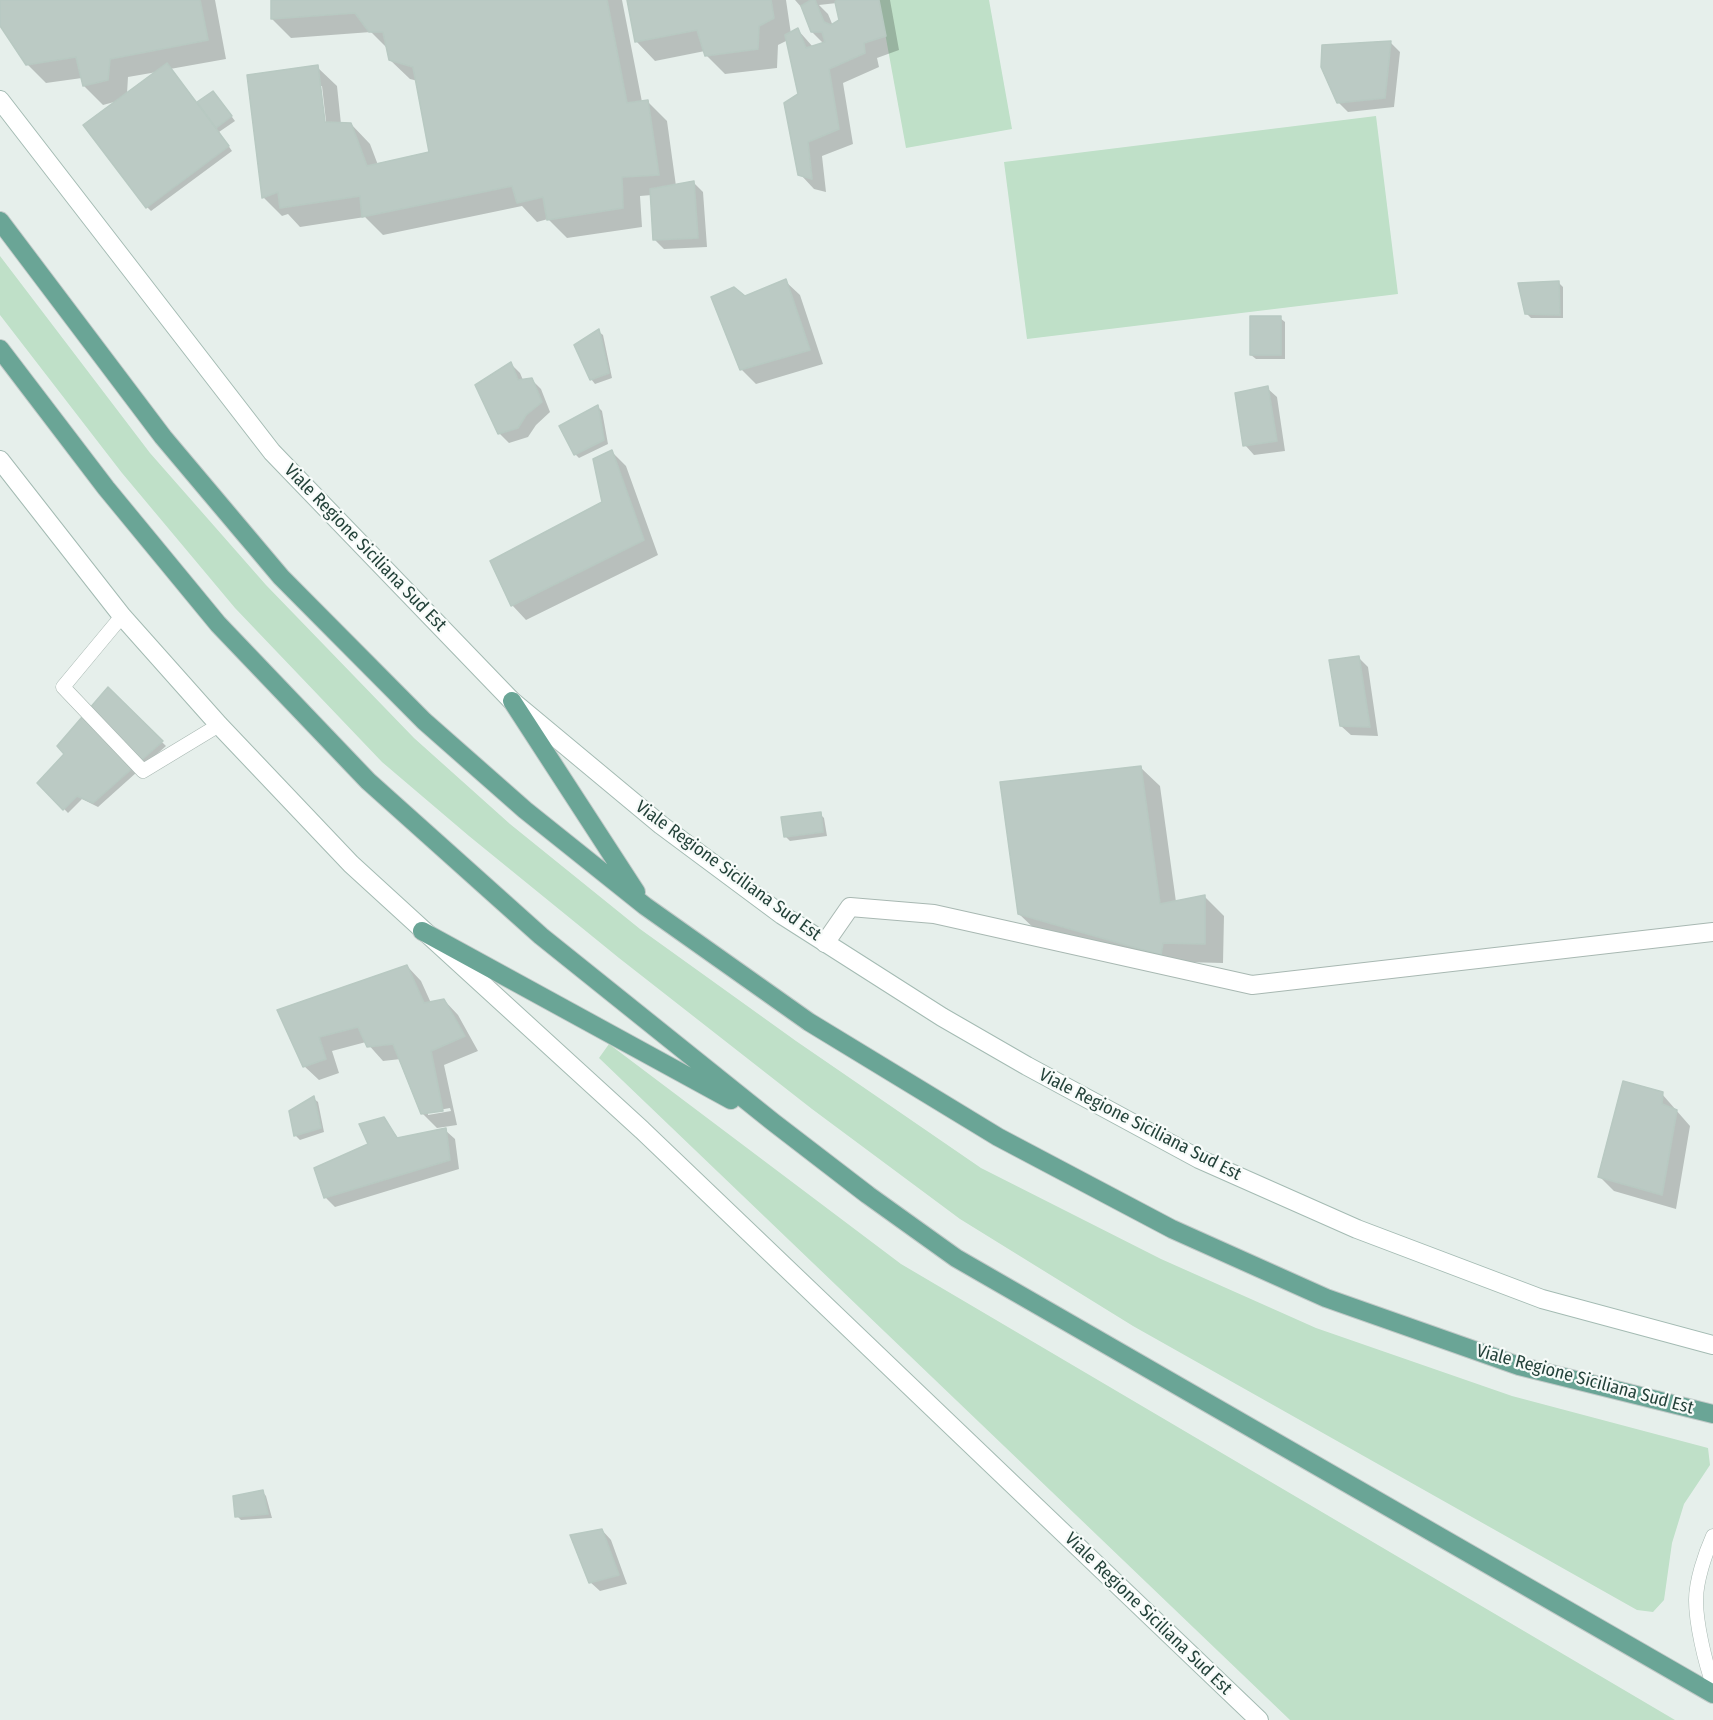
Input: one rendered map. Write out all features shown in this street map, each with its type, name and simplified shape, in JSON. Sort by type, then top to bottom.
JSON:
[{"type":"main road","name":"Viale Regione Siciliana Sud Est","points":[[0,221],[163,437],[281,577],[424,721],[525,810],[645,906],[819,1028],[998,1137],[1172,1229],[1326,1298],[1520,1366],[1713,1414]]},
{"type":"main road","points":[[0,349],[106,488],[218,624],[368,781],[541,936],[773,1122],[956,1258],[1713,1694]]},
{"type":"main road","points":[[512,701],[645,906]]},
{"type":"main road","points":[[422,931],[773,1122]]},
{"type":"street","name":"Viale Regione Siciliana Sud Est","points":[[0,100],[272,452],[512,701],[661,825],[782,915],[942,1017],[1199,1159],[1357,1229],[1542,1299],[1713,1345]]},
{"type":"street","name":"Viale Regione Siciliana Sud Est","points":[[0,460],[122,616],[219,725],[351,864],[642,1130],[1259,1720]]},
{"type":"street","points":[[825,943],[850,906],[934,914],[1252,985],[1713,932]]},
{"type":"lane","points":[[122,616],[63,687],[143,771],[219,725]]},
{"type":"lane","points":[[1713,1536],[1705,1555],[1696,1600],[1705,1660],[1713,1684]]},
{"type":"green space","points":[[879,0],[989,0],[1012,129],[906,148]]},
{"type":"green space","points":[[1376,116],[1398,294],[1027,339],[1004,162]]},
{"type":"green space","points":[[0,256],[150,453],[266,585],[414,738],[510,824],[640,929],[796,1041],[981,1168],[1161,1259],[1316,1328],[1512,1396],[1708,1448],[1710,1465],[1684,1504],[1672,1543],[1664,1600],[1653,1612],[1637,1610],[1133,1326],[960,1219],[812,1109],[619,958],[382,762],[235,608],[122,473],[0,315]]},
{"type":"green space","points":[[609,1044],[901,1264],[1675,1720],[1290,1720],[599,1058]]},
{"type":"building","points":[[0,0],[200,0],[208,40],[110,59],[108,80],[83,86],[76,57],[26,65],[0,26]]},
{"type":"building","points":[[271,0],[607,0],[627,103],[648,100],[659,175],[622,177],[623,208],[547,220],[543,197],[517,203],[512,186],[362,217],[360,196],[280,208],[278,192],[262,198],[247,75],[318,65],[325,122],[351,123],[367,166],[429,152],[413,67],[389,60],[383,32],[369,32],[355,13],[271,19]]},
{"type":"building","points":[[627,0],[771,0],[774,18],[759,26],[758,49],[705,56],[697,30],[635,42]]},
{"type":"building","points":[[815,0],[824,22],[831,25],[839,20],[835,2],[837,0],[879,0],[886,36],[864,43],[865,53],[829,69],[839,129],[808,142],[812,179],[798,175],[784,103],[798,94],[785,35],[798,28],[806,48],[825,42],[822,32],[811,32],[801,6]]},
{"type":"building","points":[[1391,41],[1385,98],[1337,103],[1321,67],[1322,45]]},
{"type":"building","points":[[167,63],[229,146],[146,208],[83,125]]},
{"type":"building","points":[[213,91],[232,116],[216,128],[197,102]]},
{"type":"building","points":[[694,181],[698,238],[653,240],[650,189]]},
{"type":"building","points":[[786,279],[810,350],[740,370],[711,297],[734,287],[745,296]]},
{"type":"building","points":[[1559,281],[1560,315],[1525,314],[1518,283]]},
{"type":"building","points":[[1250,316],[1281,316],[1281,355],[1250,355]]},
{"type":"building","points":[[599,329],[609,373],[590,380],[574,345]]},
{"type":"building","points":[[511,362],[518,380],[532,378],[542,402],[526,415],[518,428],[498,434],[475,385]]},
{"type":"building","points":[[1268,386],[1277,441],[1243,446],[1235,393]]},
{"type":"building","points":[[598,405],[604,440],[574,455],[559,426]]},
{"type":"building","points":[[612,450],[644,540],[511,606],[490,561],[602,502],[593,459]]},
{"type":"building","points":[[1359,656],[1370,727],[1340,726],[1329,660]]},
{"type":"building","points":[[108,687],[163,741],[93,803],[77,796],[63,810],[37,783],[64,754],[57,746]]},
{"type":"building","points":[[1141,766],[1160,904],[1205,895],[1205,944],[1163,943],[1161,955],[1018,914],[1000,782]]},
{"type":"building","points":[[821,812],[823,832],[784,837],[781,817]]},
{"type":"building","points":[[407,965],[424,1003],[444,999],[465,1036],[431,1051],[443,1111],[421,1114],[393,1044],[367,1047],[358,1027],[319,1037],[326,1059],[303,1067],[277,1010]]},
{"type":"building","points":[[1623,1081],[1663,1092],[1662,1104],[1677,1110],[1662,1195],[1598,1177]]},
{"type":"building","points":[[314,1096],[321,1128],[294,1136],[289,1111]]},
{"type":"building","points":[[384,1117],[397,1138],[446,1128],[450,1160],[324,1198],[314,1168],[368,1144],[359,1124]]},
{"type":"building","points":[[263,1490],[268,1514],[235,1517],[233,1496]]},
{"type":"building","points":[[602,1529],[619,1575],[589,1583],[570,1535]]}]
